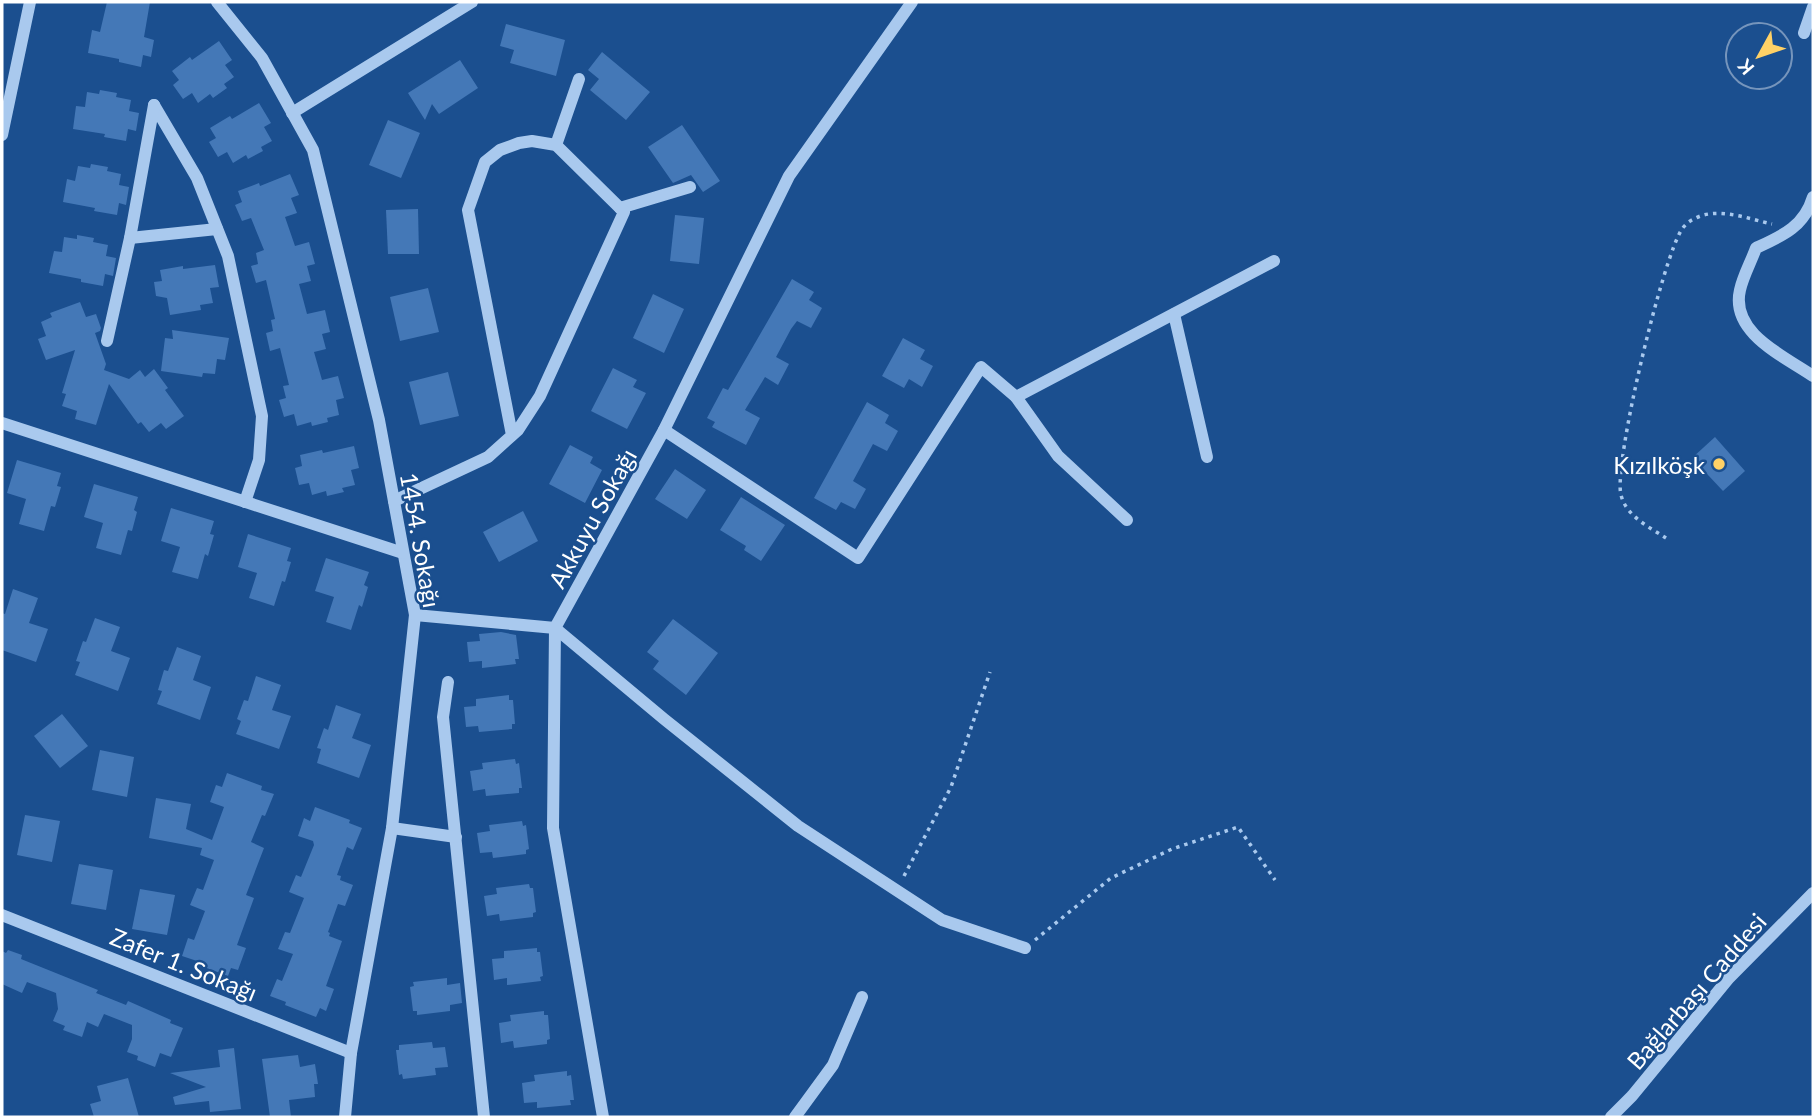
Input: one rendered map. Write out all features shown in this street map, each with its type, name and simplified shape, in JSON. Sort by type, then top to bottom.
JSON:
[{"type":"street","points":[[2,135],[30,2]]},
{"type":"street","name":"1454. Sokağı","points":[[217,2],[262,58],[313,150],[379,420],[415,615],[392,828],[351,1053],[345,1117]]},
{"type":"street","points":[[292,113],[472,2]]},
{"type":"street","name":"Akkuyu Sokağı","points":[[603,1117],[553,828],[555,628],[664,430],[789,176],[912,2]]},
{"type":"street","points":[[1804,33],[1813,7]]},
{"type":"street","points":[[556,145],[579,79]]},
{"type":"street","points":[[107,341],[131,239],[154,105],[197,178],[228,256],[262,416],[259,460],[245,502]]},
{"type":"street","points":[[394,501],[488,457],[512,435],[540,396],[624,212],[556,145],[532,141],[500,150],[485,162],[468,210],[512,435]]},
{"type":"street","points":[[620,208],[690,187]]},
{"type":"street","points":[[1813,197],[1801,223],[1789,233],[1756,248],[1740,289],[1739,303],[1747,327],[1756,336],[1813,376]]},
{"type":"street","points":[[131,239],[217,229]]},
{"type":"street","points":[[1016,397],[1274,261]]},
{"type":"street","points":[[1174,314],[1207,457]]},
{"type":"street","points":[[664,430],[858,558],[981,367],[1016,397],[1058,456],[1127,520]]},
{"type":"street","points":[[2,423],[403,553]]},
{"type":"street","points":[[415,615],[555,628],[798,825],[942,920],[1025,948]]},
{"type":"street","points":[[448,682],[443,717],[484,1117]]},
{"type":"street","points":[[392,828],[456,837]]},
{"type":"street","name":"Bağlarbaşı Caddesi","points":[[1611,1117],[1632,1096],[1729,978],[1813,893]]},
{"type":"street","name":"Zafer 1. Sokağı","points":[[2,915],[351,1053]]},
{"type":"street","points":[[795,1117],[833,1065],[862,997]]},
{"type":"path","points":[[1666,538],[1632,514],[1623,502],[1619,483],[1644,349],[1672,249],[1686,224],[1702,215],[1713,213],[1795,228]]},
{"type":"path","points":[[897,890],[951,788],[990,672]]},
{"type":"path","points":[[1025,948],[1111,878],[1172,849],[1238,827],[1275,880]]},
{"type":"building","points":[[107,2],[150,2],[144,37],[154,40],[151,57],[143,55],[141,67],[119,62],[119,59],[88,53],[92,30],[100,32]]},
{"type":"building","points":[[506,24],[565,40],[556,76],[510,63],[514,50],[500,46]]},
{"type":"building","points":[[219,41],[232,60],[225,65],[234,77],[224,84],[227,88],[213,98],[210,94],[198,103],[192,93],[183,99],[173,85],[179,80],[172,71],[190,57],[192,60]]},
{"type":"building","points":[[602,52],[650,92],[626,120],[590,90],[599,79],[588,70]]},
{"type":"building","points":[[460,60],[478,88],[439,114],[432,104],[425,120],[408,93]]},
{"type":"building","points":[[100,90],[117,93],[116,97],[131,100],[129,111],[139,113],[136,131],[128,129],[126,141],[104,137],[105,134],[73,129],[76,106],[85,107],[87,92],[99,94]]},
{"type":"building","points":[[259,103],[271,123],[264,127],[272,141],[261,147],[263,151],[248,159],[246,155],[233,163],[227,152],[218,157],[209,142],[216,138],[210,128]]},
{"type":"building","points":[[388,120],[420,133],[401,178],[369,165]]},
{"type":"building","points":[[682,125],[720,181],[703,192],[691,175],[673,183],[648,147]]},
{"type":"building","points":[[91,164],[108,167],[107,171],[121,174],[119,185],[129,187],[126,205],[119,203],[117,215],[63,202],[67,179],[75,181],[78,166],[90,168]]},
{"type":"building","points":[[290,174],[299,195],[291,198],[297,213],[285,217],[295,246],[309,242],[315,264],[307,266],[311,281],[299,284],[307,314],[325,310],[330,332],[322,334],[326,349],[314,352],[322,380],[338,376],[344,398],[336,400],[339,415],[327,418],[328,422],[312,426],[311,422],[297,426],[294,414],[284,417],[279,400],[286,398],[283,386],[289,385],[280,348],[270,351],[266,333],[273,331],[271,320],[275,319],[266,280],[256,283],[251,266],[258,264],[256,253],[264,250],[251,218],[242,221],[235,205],[242,202],[238,191]]},
{"type":"building","points":[[418,209],[419,254],[388,254],[386,210]]},
{"type":"building","points":[[675,215],[704,218],[699,264],[670,261]]},
{"type":"building","points":[[77,235],[94,238],[93,242],[108,245],[106,256],[116,258],[113,276],[105,274],[103,286],[49,273],[54,251],[62,252],[64,237],[77,239]]},
{"type":"building","points":[[215,265],[219,287],[210,288],[213,303],[200,305],[201,310],[170,315],[167,298],[156,296],[154,282],[162,281],[160,270]]},
{"type":"building","points":[[792,279],[814,292],[809,300],[822,308],[811,328],[797,321],[776,357],[789,364],[778,385],[765,377],[745,410],[760,418],[746,445],[712,427],[715,422],[707,418],[723,388],[728,390]]},
{"type":"building","points":[[428,288],[439,332],[400,341],[390,297]]},
{"type":"building","points":[[653,294],[684,309],[664,353],[633,338]]},
{"type":"building","points":[[80,302],[86,317],[96,314],[101,328],[95,333],[106,364],[104,370],[129,379],[140,370],[145,377],[154,369],[184,416],[166,429],[161,423],[149,432],[141,422],[138,424],[109,384],[96,425],[75,419],[77,411],[62,406],[66,394],[62,393],[75,350],[46,360],[38,339],[46,336],[41,322],[52,317],[50,313]]},
{"type":"building","points":[[172,330],[229,338],[225,360],[217,359],[215,374],[203,373],[202,377],[161,371],[165,338],[173,339]]},
{"type":"building","points":[[903,338],[925,350],[920,359],[933,366],[922,387],[909,379],[904,388],[882,376]]},
{"type":"building","points":[[613,368],[637,380],[633,387],[646,393],[627,429],[591,411]]},
{"type":"building","points":[[448,372],[459,416],[420,425],[409,382]]},
{"type":"building","points":[[867,402],[889,415],[885,423],[898,431],[887,451],[873,444],[853,481],[866,489],[855,509],[841,502],[836,510],[814,498]]},
{"type":"building","name":"Kızılköşk","points":[[1715,437],[1745,471],[1723,491],[1692,458]]},
{"type":"building","points":[[570,445],[593,457],[590,463],[602,470],[585,503],[549,484]]},
{"type":"building","points":[[354,446],[359,468],[351,470],[355,485],[342,488],[344,492],[327,496],[326,491],[312,495],[309,483],[299,485],[295,468],[302,466],[300,455]]},
{"type":"building","points":[[17,460],[61,473],[57,486],[61,487],[55,507],[51,506],[44,531],[19,524],[26,499],[7,493]]},
{"type":"building","points":[[675,469],[706,490],[687,519],[655,499]]},
{"type":"building","points":[[94,484],[138,497],[132,531],[128,530],[121,555],[96,548],[103,523],[84,517]]},
{"type":"building","points":[[741,497],[785,525],[761,561],[744,550],[746,546],[720,530]]},
{"type":"building","points":[[171,508],[214,521],[210,534],[214,535],[198,579],[172,572],[180,547],[161,541]]},
{"type":"building","points":[[523,511],[538,541],[499,562],[483,532]]},
{"type":"building","points":[[248,534],[291,548],[287,561],[291,562],[274,606],[249,598],[257,573],[238,567]]},
{"type":"building","points":[[326,558],[369,572],[364,585],[368,587],[362,607],[359,605],[351,630],[326,622],[334,597],[315,591]]},
{"type":"building","points":[[13,589],[38,598],[29,623],[48,629],[36,662],[2,650],[2,613],[5,614]]},
{"type":"building","points":[[95,618],[120,627],[111,651],[130,658],[118,691],[75,675],[80,662],[76,661],[83,641],[86,642]]},
{"type":"building","points":[[673,619],[718,653],[686,695],[653,669],[659,661],[647,652]]},
{"type":"building","points":[[501,632],[516,635],[519,659],[515,659],[516,664],[482,668],[482,661],[469,662],[467,642],[480,641],[479,634]]},
{"type":"building","points":[[177,647],[201,656],[193,680],[211,687],[200,720],[157,704],[162,691],[158,690],[164,670],[168,671]]},
{"type":"building","points":[[256,676],[281,685],[272,710],[291,716],[279,749],[236,734],[241,721],[237,719],[244,700],[248,701]]},
{"type":"building","points":[[509,695],[509,700],[513,700],[515,724],[512,724],[512,729],[479,732],[478,726],[466,727],[464,707],[476,706],[476,699]]},
{"type":"building","points":[[336,705],[361,714],[352,738],[371,745],[359,778],[317,763],[321,749],[317,748],[324,728],[328,730]]},
{"type":"building","points":[[62,714],[88,746],[60,768],[34,736]]},
{"type":"building","points":[[100,750],[134,757],[127,797],[92,790]]},
{"type":"building","points":[[515,759],[516,764],[519,763],[522,788],[519,788],[519,793],[486,796],[485,789],[473,791],[470,771],[483,769],[482,763]]},
{"type":"building","points":[[227,773],[262,786],[261,790],[274,794],[251,842],[264,848],[246,895],[254,898],[237,945],[246,948],[238,970],[231,968],[228,976],[182,956],[188,938],[194,940],[205,911],[190,905],[197,888],[203,890],[214,860],[200,855],[202,848],[149,838],[156,798],[191,804],[186,829],[212,840],[224,807],[210,802],[216,785],[222,787]]},
{"type":"building","points":[[315,807],[350,820],[349,823],[362,828],[353,850],[347,847],[337,875],[341,876],[340,880],[353,885],[345,906],[338,904],[328,932],[329,936],[342,941],[326,986],[334,989],[326,1011],[320,1008],[316,1017],[270,996],[277,979],[282,981],[293,954],[278,949],[285,932],[290,933],[304,898],[289,892],[296,875],[301,877],[314,845],[313,841],[298,836],[304,818],[310,821]]},
{"type":"building","points":[[25,815],[60,821],[52,862],[17,855]]},
{"type":"building","points":[[522,821],[523,826],[526,825],[529,849],[526,854],[493,858],[492,852],[480,853],[477,833],[490,831],[489,825]]},
{"type":"building","points":[[79,864],[113,870],[106,910],[71,904]]},
{"type":"building","points":[[529,884],[530,888],[533,888],[536,912],[533,917],[500,921],[499,914],[487,916],[484,896],[497,894],[496,888]]},
{"type":"building","points":[[140,889],[175,895],[167,935],[132,929]]},
{"type":"building","points":[[537,948],[543,976],[540,977],[541,981],[507,985],[507,978],[494,980],[492,959],[504,958],[504,951]]},
{"type":"building","points":[[8,950],[22,955],[21,959],[98,990],[96,993],[126,1005],[128,1001],[171,1020],[170,1023],[183,1028],[171,1057],[160,1053],[155,1067],[137,1060],[138,1056],[127,1052],[132,1039],[132,1025],[104,1014],[98,1027],[87,1022],[82,1037],[63,1030],[65,1026],[53,1021],[58,1009],[56,993],[27,982],[22,993],[2,984],[2,951],[6,953]]},
{"type":"building","points":[[447,978],[447,985],[460,983],[462,1003],[450,1005],[450,1011],[417,1015],[417,1011],[413,1011],[410,987],[414,986],[413,982]]},
{"type":"building","points":[[544,1011],[544,1015],[548,1015],[550,1039],[547,1044],[514,1048],[513,1041],[501,1043],[499,1023],[511,1021],[510,1015]]},
{"type":"building","points":[[432,1042],[433,1048],[445,1047],[448,1067],[435,1068],[436,1075],[403,1079],[402,1074],[399,1075],[396,1050],[399,1050],[399,1045]]},
{"type":"building","points":[[234,1048],[241,1109],[210,1112],[209,1101],[175,1105],[173,1097],[206,1087],[170,1073],[220,1067],[218,1050]]},
{"type":"building","points":[[298,1055],[300,1067],[315,1064],[318,1084],[314,1084],[315,1097],[289,1100],[291,1117],[270,1117],[262,1059]]},
{"type":"building","points":[[567,1071],[567,1076],[571,1075],[574,1100],[570,1100],[571,1105],[537,1108],[537,1102],[524,1103],[522,1083],[535,1081],[534,1075]]},
{"type":"building","points":[[128,1078],[139,1117],[94,1117],[90,1104],[101,1101],[97,1086]]},
{"type":"place","name":"Kızılköşk","points":[[1719,464]]}]
